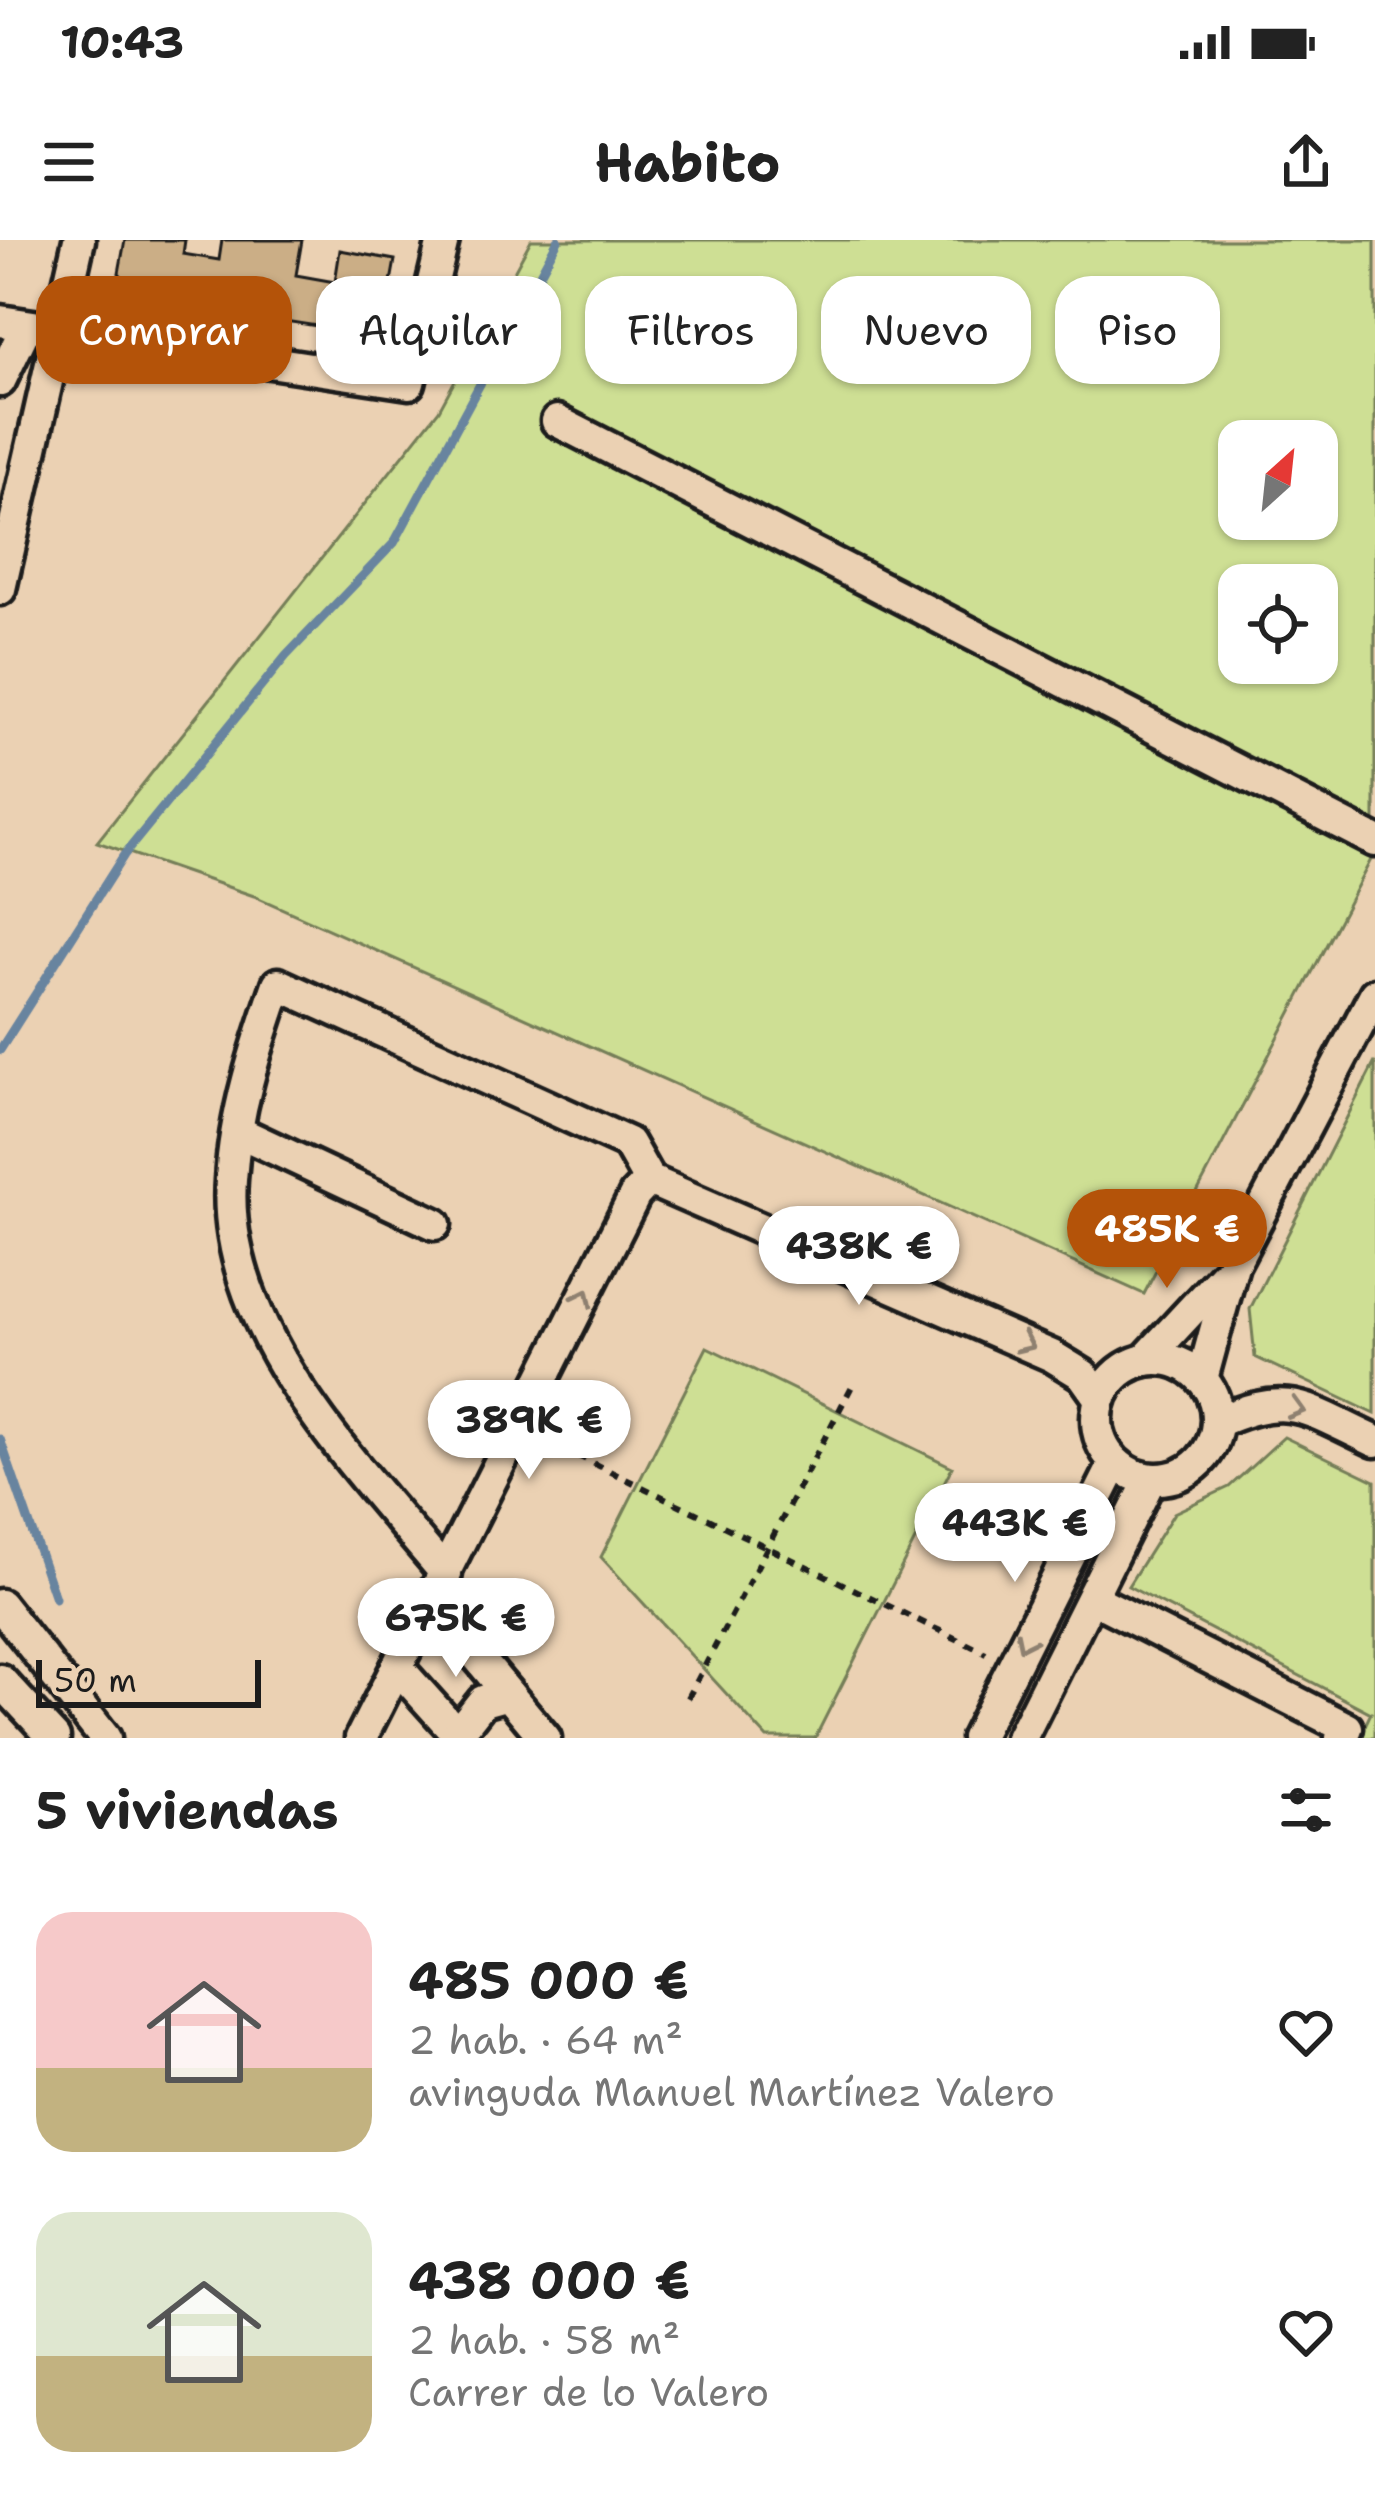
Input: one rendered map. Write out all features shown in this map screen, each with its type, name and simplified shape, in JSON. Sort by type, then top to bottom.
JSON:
[{"type":"street","points":[[70,276],[79,240]]},
{"type":"street","points":[[292,366],[410,383],[443,240]]},
{"type":"street","points":[[0,381],[13,324]]},
{"type":"street","points":[[0,589],[45,384]]},
{"type":"street","points":[[557,421],[1375,841]]},
{"type":"street","points":[[361,1738],[439,1588],[642,1187],[628,1143],[278,984],[248,1071],[230,1183],[244,1280],[291,1383],[439,1588],[508,1694],[544,1738]]},
{"type":"street","points":[[1202,1379],[1233,1264],[1375,994]]},
{"type":"street","points":[[239,1132],[435,1224]]},
{"type":"street","points":[[642,1187],[1052,1356],[1083,1375],[1100,1399],[1100,1441],[1115,1463],[1150,1480],[1183,1475],[1205,1456],[1218,1422],[1214,1397],[1202,1379],[1174,1361],[1145,1360],[1129,1366],[1100,1399]]},
{"type":"street","points":[[1145,1360],[1233,1264]]},
{"type":"street","points":[[1218,1422],[1256,1405],[1294,1404],[1375,1441]]},
{"type":"street","points":[[977,1738],[1115,1463]]},
{"type":"street","points":[[1021,1738],[1150,1480]]},
{"type":"street","points":[[1092,1598],[1347,1727],[1341,1738]]},
{"type":"street","points":[[0,1605],[105,1738]]},
{"type":"street","points":[[398,1668],[459,1736],[483,1701],[508,1694]]},
{"type":"street","points":[[0,1680],[54,1738]]},
{"type":"path","points":[[688,1698],[852,1386]]},
{"type":"path","points":[[520,1428],[1013,1666]]},
{"type":"green space","points":[[531,240],[1375,240],[1375,852],[1144,1294],[254,896],[97,842],[439,410],[453,384],[561,384],[561,276],[512,276]]},
{"type":"green space","points":[[1375,1062],[1375,1414],[1255,1357],[1250,1309]]},
{"type":"green space","points":[[707,1347],[952,1467],[815,1738],[767,1738],[601,1557]]},
{"type":"green space","points":[[1284,1437],[1375,1481],[1375,1738],[1359,1738],[1371,1713],[1128,1586],[1174,1513],[1229,1487]]},
{"type":"building","points":[[125,240],[185,240],[183,254],[219,260],[222,240],[302,240],[296,275],[316,279],[316,326],[292,322],[292,276],[119,273]]},
{"type":"building","points":[[340,250],[395,260],[392,276],[336,276]]},
{"type":"waterway","points":[[0,1050],[124,855],[286,656],[394,543],[558,240]]},
{"type":"waterway","points":[[0,1439],[55,1598]]}]
